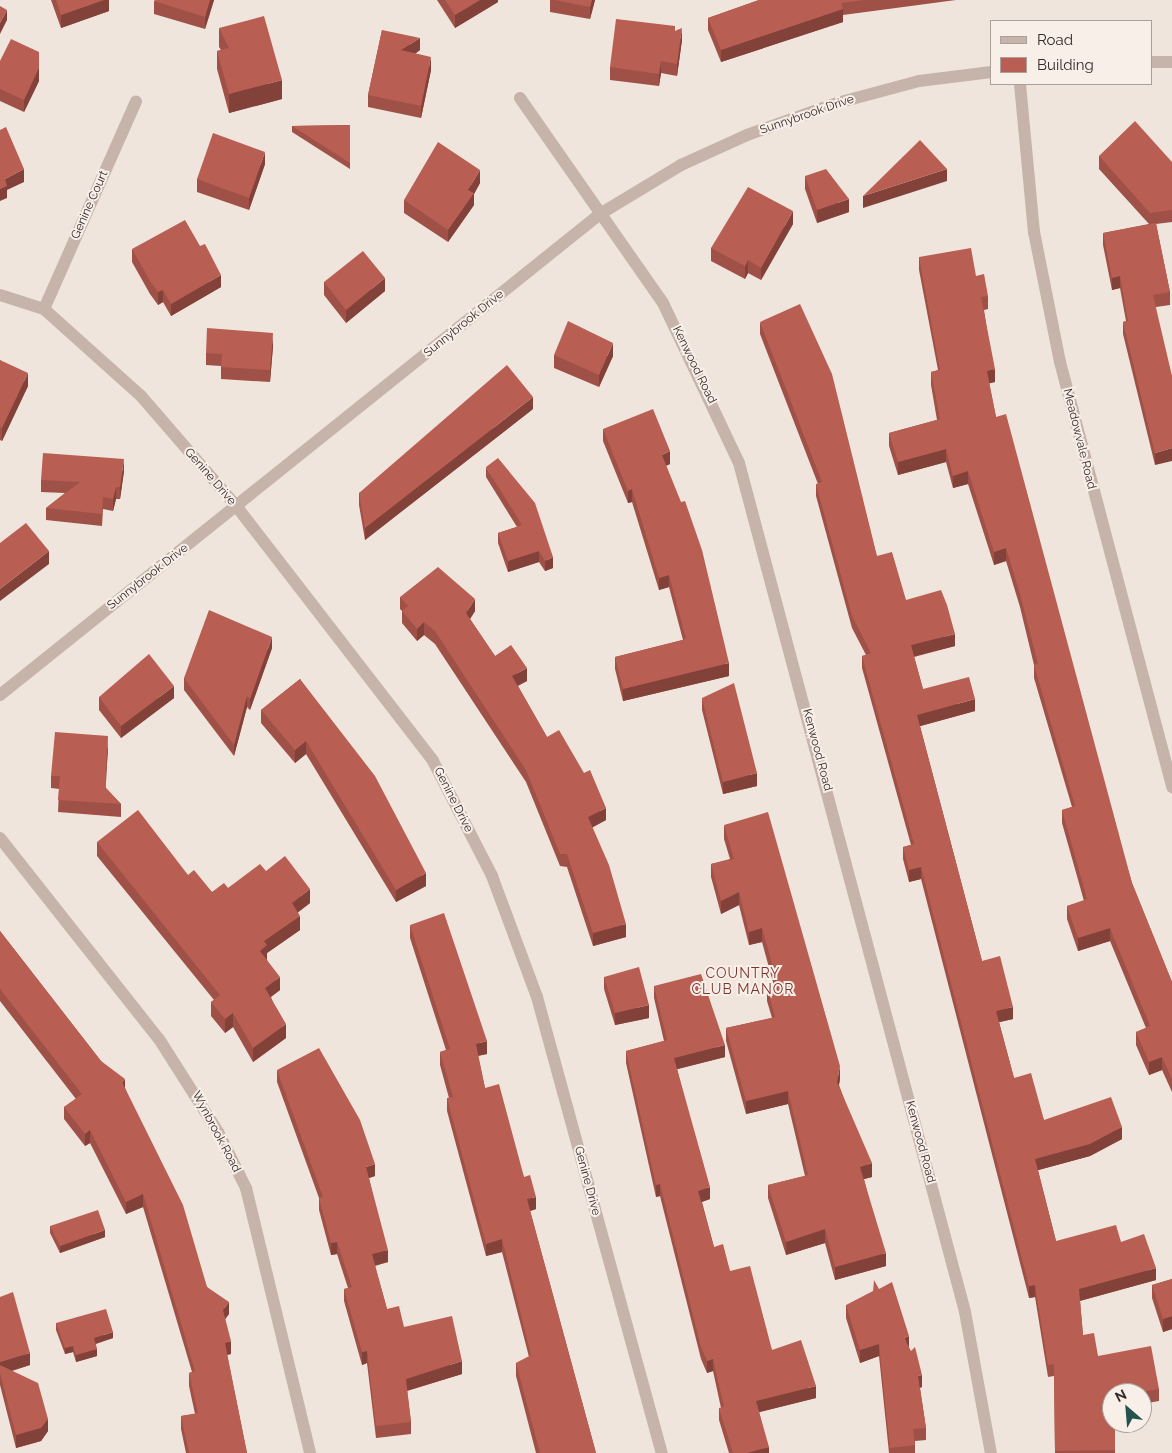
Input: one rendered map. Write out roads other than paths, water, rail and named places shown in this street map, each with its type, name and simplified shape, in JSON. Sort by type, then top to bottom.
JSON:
[{"type":"street","points":[[1152,62],[1172,62]]},
{"type":"street","name":"Sunnybrook Drive","points":[[0,695],[600,214],[681,165],[747,135],[837,103],[919,81],[990,72]]},
{"type":"street","name":"Meadowvale Road","points":[[1020,85],[1034,232],[1060,362],[1172,787]]},
{"type":"street","name":"Kenwood Road","points":[[520,98],[663,303],[739,463],[965,1312],[991,1453]]},
{"type":"street","name":"Genine Court","points":[[44,309],[136,101]]},
{"type":"street","name":"Genine Drive","points":[[0,295],[44,309],[141,396],[236,507],[433,761],[492,876],[537,997],[662,1453]]},
{"type":"street","name":"Wynbrook Road","points":[[0,838],[159,1039],[218,1132],[246,1188],[310,1453]]},
{"type":"district","name":"COUNTRY CLUB MANOR","points":[[743,982]]}]
